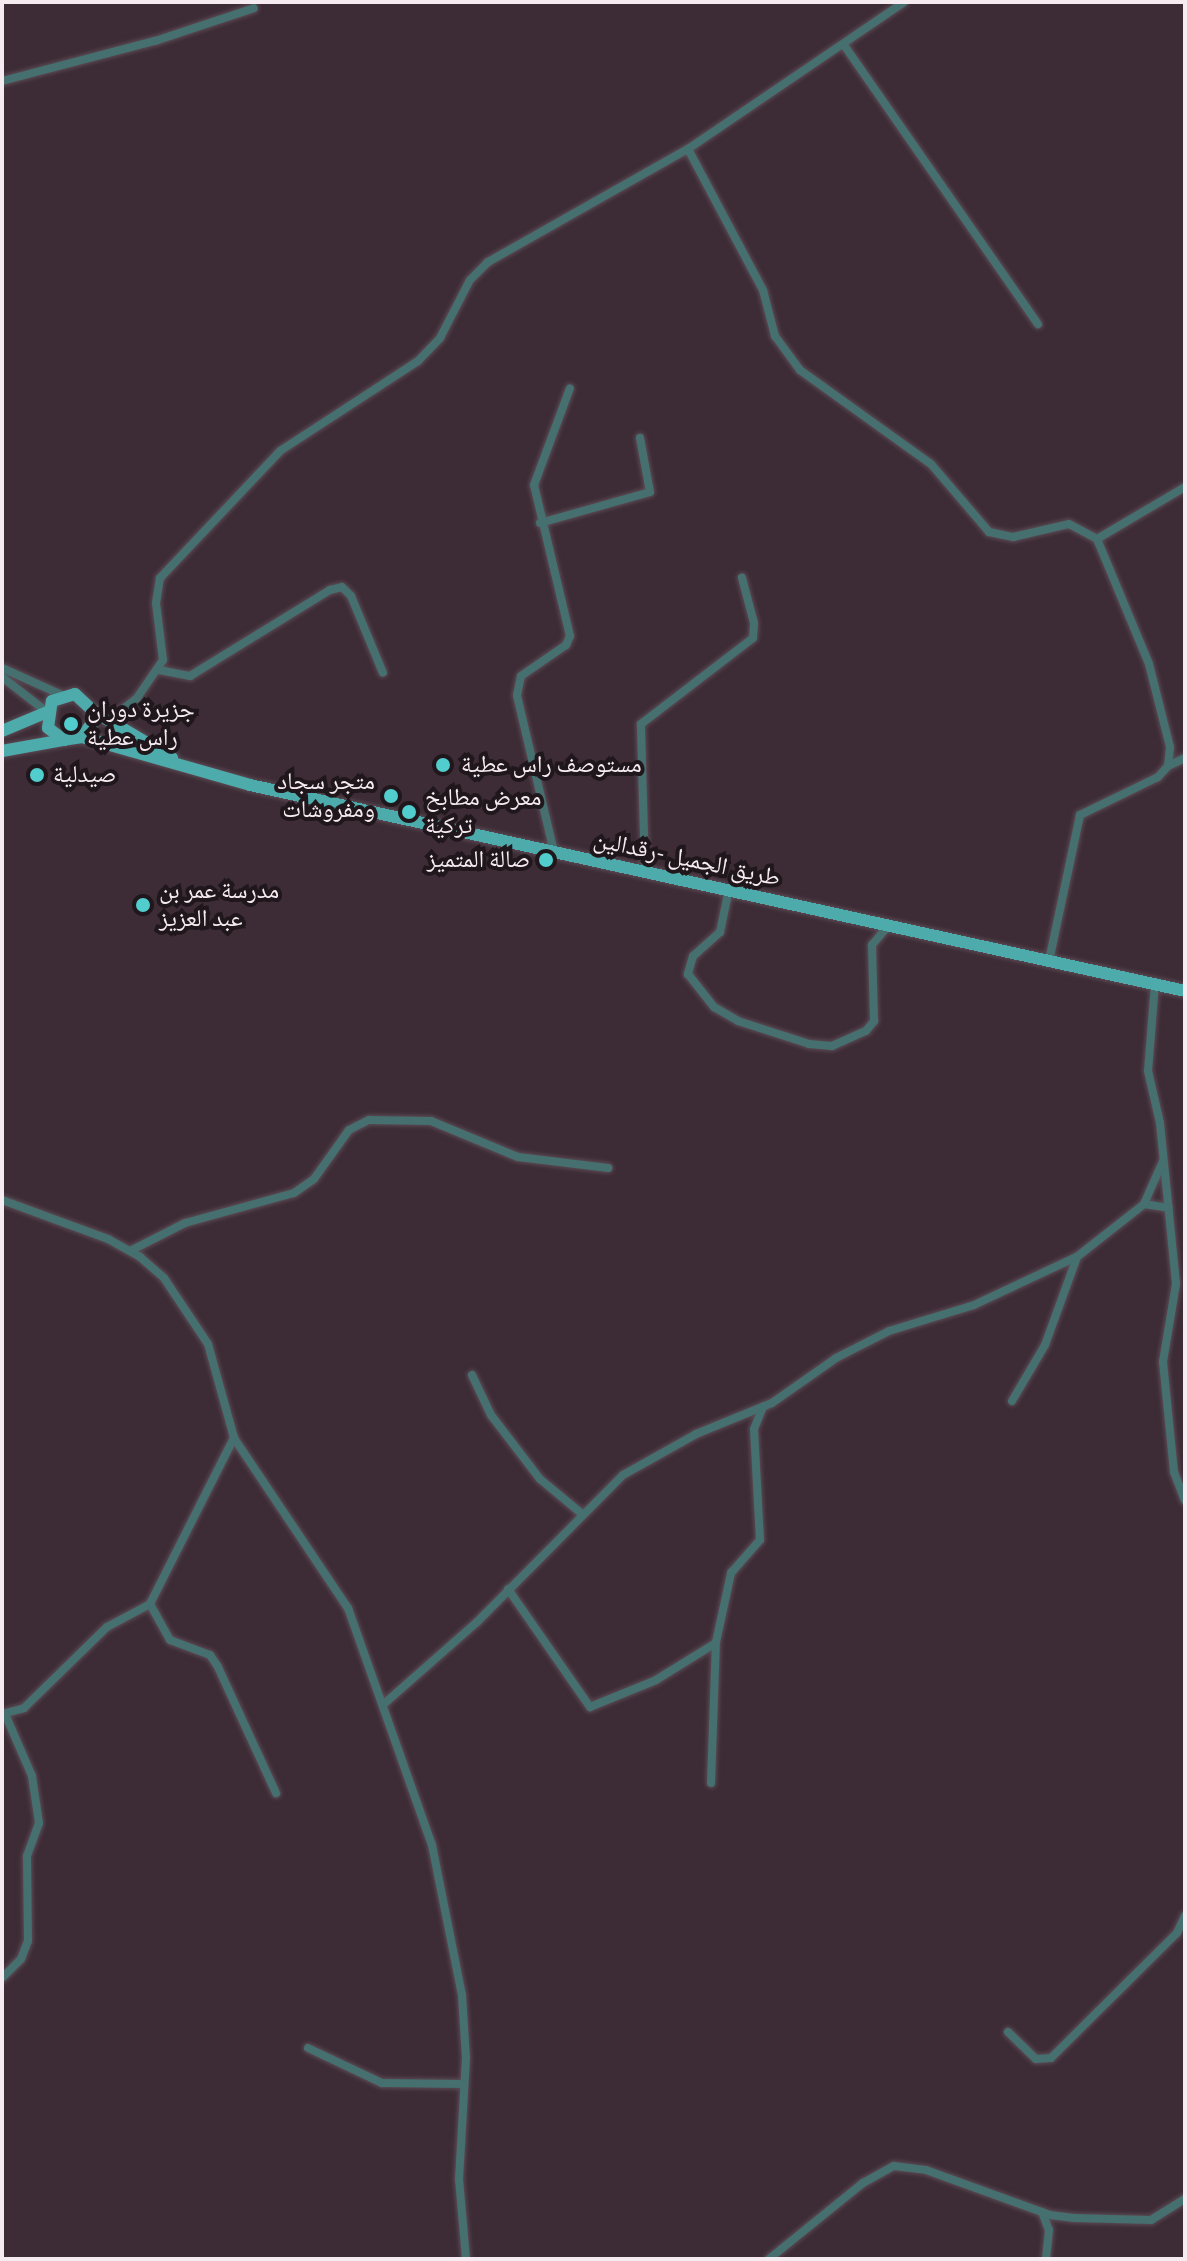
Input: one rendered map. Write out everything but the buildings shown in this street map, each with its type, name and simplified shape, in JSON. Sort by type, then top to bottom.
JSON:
[{"type":"main road","points":[[2,731],[47,712],[62,695],[81,696],[93,711],[182,764]]},
{"type":"main road","points":[[82,737],[90,728],[93,711]]},
{"type":"main road","points":[[47,712],[48,728],[64,740]]},
{"type":"main road","points":[[2,751],[82,737],[182,764]]},
{"type":"main road","name":"طريق الجميل -رقدالين","points":[[182,764],[250,785],[1185,991]]},
{"type":"street","points":[[109,720],[137,698],[159,670],[164,651],[155,589],[160,578],[280,451],[418,361],[440,338],[470,280],[488,262],[688,149],[904,2]]},
{"type":"street","points":[[2,81],[155,41],[254,8]]},
{"type":"street","points":[[844,45],[1038,324]]},
{"type":"street","points":[[688,149],[763,290],[775,336],[800,370],[931,464],[989,532],[1013,537],[1069,524],[1097,539],[1149,664],[1168,733],[1168,766]]},
{"type":"street","points":[[554,852],[517,695],[521,676],[566,645],[570,636],[540,523],[536,476],[570,388]]},
{"type":"street","points":[[540,523],[650,492],[640,438]]},
{"type":"street","points":[[1097,539],[1185,487]]},
{"type":"street","points":[[645,871],[641,724],[753,638],[754,623],[742,578]]},
{"type":"street","points":[[159,670],[190,676],[342,587],[353,600],[383,673]]},
{"type":"street","points":[[2,668],[62,695]]},
{"type":"street","points":[[2,677],[47,712]]},
{"type":"street","points":[[1049,961],[1080,815],[1091,805],[1142,787],[1168,766],[1185,758]]},
{"type":"street","points":[[729,889],[720,932],[693,956],[688,974],[714,1007],[738,1021],[809,1044],[832,1046],[866,1031],[874,1021],[872,945],[887,927]]},
{"type":"street","points":[[1155,984],[1148,1071],[1163,1161],[1176,1284],[1163,1362],[1174,1472],[1185,1500]]},
{"type":"street","points":[[130,1251],[185,1223],[294,1193],[314,1179],[349,1130],[369,1120],[431,1121],[518,1157],[608,1168]]},
{"type":"street","points":[[385,1703],[508,1589],[581,1513],[658,1453],[763,1407],[836,1358],[889,1331],[974,1305],[1078,1256],[1144,1204],[1163,1161]]},
{"type":"street","points":[[2,1200],[130,1251],[164,1278],[208,1344],[234,1438],[348,1608],[385,1703],[440,1873],[466,2021],[459,2179],[466,2259]]},
{"type":"street","points":[[1144,1204],[1169,1208]]},
{"type":"street","points":[[1012,1401],[1045,1345],[1078,1256]]},
{"type":"street","points":[[472,1375],[491,1415],[540,1479],[581,1513]]},
{"type":"street","points":[[711,1783],[716,1642],[731,1573],[760,1540],[754,1429],[763,1407]]},
{"type":"street","points":[[2,1978],[21,1959],[28,1941],[27,1856],[39,1823],[32,1776],[3,1714],[24,1708],[107,1627],[150,1604],[234,1438]]},
{"type":"street","points":[[508,1589],[590,1707],[656,1680],[716,1642]]},
{"type":"street","points":[[150,1604],[170,1640],[210,1655],[276,1793]]},
{"type":"street","points":[[1008,2032],[1036,2059],[1051,2058],[1177,1933],[1185,1916]]},
{"type":"street","points":[[308,2048],[382,2083],[463,2084]]},
{"type":"street","points":[[769,2259],[863,2183],[894,2166],[926,2170],[1042,2212],[1110,2221],[1151,2220],[1185,2199]]},
{"type":"street","points":[[1042,2212],[1049,2230],[1046,2259]]},
{"type":"place","name":"جزيرة دوران راس عطية","points":[[71,724]]},
{"type":"place","name":"مستوصف راس عطية","points":[[443,765]]},
{"type":"place","name":"صيدلية","points":[[37,775]]},
{"type":"place","name":"متجر سجاد ومفروشات","points":[[391,796]]},
{"type":"place","name":"معرض مطابخ تركية","points":[[409,812]]},
{"type":"place","name":"صالة المتميز","points":[[546,860]]},
{"type":"place","name":"مدرسة عمر بن عبد العزيز","points":[[143,905]]}]
